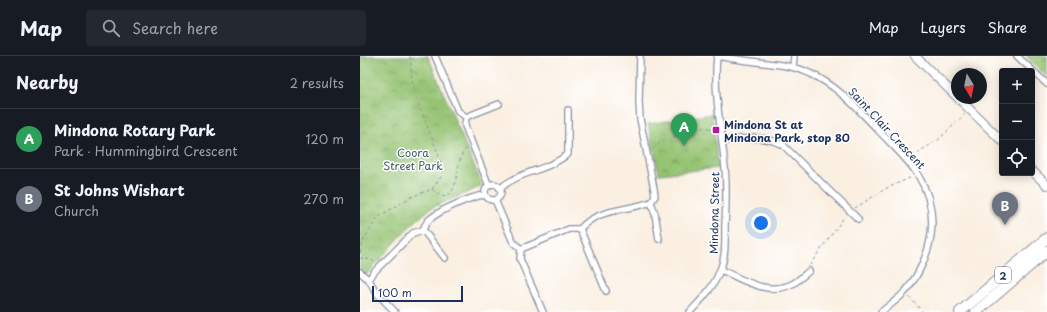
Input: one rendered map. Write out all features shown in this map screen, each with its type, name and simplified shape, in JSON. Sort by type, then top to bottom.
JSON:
[{"type":"highway","name":"2","points":[[960,312],[1047,238]]},
{"type":"highway","name":"2","points":[[976,312],[1047,251]]},
{"type":"street","points":[[435,56],[458,111],[466,117]]},
{"type":"street","points":[[521,248],[569,229],[580,228],[588,221],[604,214],[651,202],[655,196],[640,119],[640,56]]},
{"type":"street","name":"Saint Clair Crescent","points":[[717,56],[793,67],[824,80],[842,94],[918,174],[925,187],[931,206],[932,226],[930,244],[925,260],[905,292],[881,312]]},
{"type":"street","name":"Mindona Street","points":[[690,312],[707,295],[721,270],[724,243],[726,182],[717,90],[717,56]]},
{"type":"street","points":[[793,67],[794,56]]},
{"type":"street","points":[[915,56],[951,91]]},
{"type":"street","points":[[1017,56],[1047,84]]},
{"type":"street","points":[[466,117],[499,104]]},
{"type":"street","points":[[964,104],[1001,140]]},
{"type":"street","points":[[495,200],[500,194],[500,189],[507,182],[554,163],[568,154],[568,110]]},
{"type":"street","points":[[466,117],[465,126],[489,186]]},
{"type":"street","points":[[722,141],[750,138],[766,138],[775,141],[790,152],[858,219]]},
{"type":"street","points":[[1035,174],[1047,185]]},
{"type":"street","points":[[489,186],[494,185],[500,189]]},
{"type":"street","points":[[489,186],[486,189],[486,195],[490,200],[495,200]]},
{"type":"street","points":[[423,230],[431,217],[454,205],[478,196],[486,195]]},
{"type":"street","points":[[495,200],[513,242],[521,248]]},
{"type":"street","points":[[651,202],[655,214],[659,239]]},
{"type":"street","points":[[580,228],[606,291]]},
{"type":"street","points":[[423,230],[445,258]]},
{"type":"street","points":[[369,280],[370,276],[379,266],[413,233],[423,230]]},
{"type":"street","points":[[521,248],[520,259],[542,312]]},
{"type":"street","points":[[721,270],[768,289],[786,286],[794,282],[808,271]]},
{"type":"street","points":[[360,272],[369,280],[376,292],[395,312]]},
{"type":"path","points":[[360,253],[364,239],[378,217],[411,197],[432,188],[443,172],[442,164],[415,96],[410,56]]},
{"type":"path","points":[[906,160],[938,140],[965,114]]},
{"type":"path","points":[[647,151],[654,149],[661,142],[669,140],[680,132],[698,128],[715,128]]},
{"type":"path","points":[[432,188],[440,194],[448,195],[452,192],[456,183],[457,169],[461,156],[466,148],[473,145]]},
{"type":"path","points":[[808,271],[811,263],[850,210],[857,208],[885,189],[918,174]]},
{"type":"path","points":[[360,258],[372,260],[379,266]]},
{"type":"path","points":[[905,292],[923,312]]},
{"type":"green space","name":"Coora Street Park","points":[[360,56],[428,56],[481,182],[480,187],[431,208],[410,226],[364,277],[360,273]]},
{"type":"green space","points":[[1026,56],[1047,56],[1047,77]]},
{"type":"green space","points":[[712,114],[718,168],[659,174],[648,124]]},
{"type":"place","name":"Mindona St at Mindona Park, stop 80","points":[[716,130]]},
{"type":"place","name":"Mindona Rotary Park","points":[[684,146]]},
{"type":"place","name":"St Johns Wishart","points":[[1005,225]]}]
